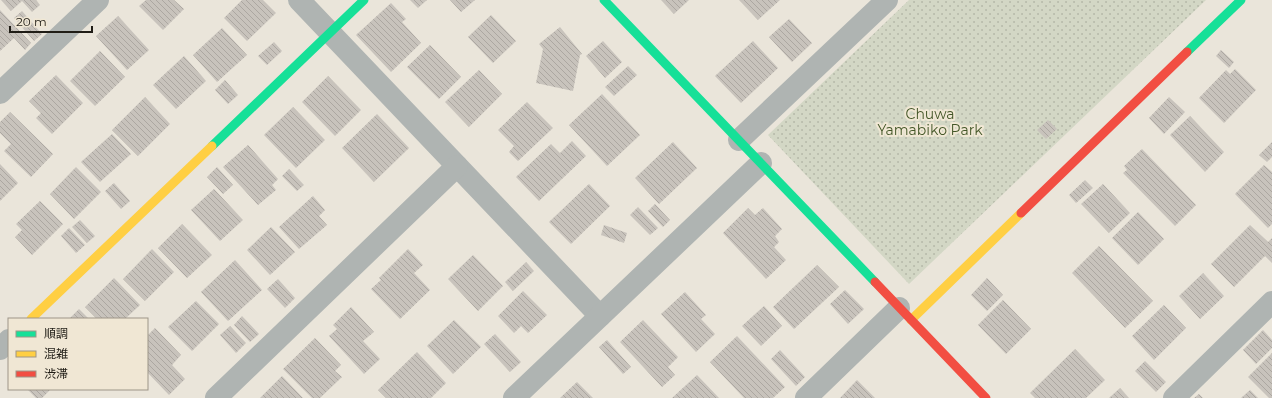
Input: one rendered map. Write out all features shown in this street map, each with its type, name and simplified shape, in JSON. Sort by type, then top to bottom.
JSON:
[{"type":"street","points":[[0,93],[98,0]]},
{"type":"street","points":[[299,0],[600,316]]},
{"type":"street","points":[[32,318],[364,0]]},
{"type":"street","points":[[604,0],[986,398]]},
{"type":"street","points":[[739,140],[887,0]]},
{"type":"street","points":[[806,398],[905,314],[1241,0]]},
{"type":"street","points":[[514,398],[761,164]]},
{"type":"street","points":[[216,398],[458,166]]},
{"type":"street","points":[[1174,398],[1272,302]]},
{"type":"street","points":[[0,349],[8,341]]},
{"type":"green space","name":"Chuwa Yamabiko Park","points":[[909,0],[1206,0],[909,284],[768,135]]},
{"type":"building","points":[[1,0],[36,0],[40,5],[32,12],[22,1],[11,11]]},
{"type":"building","points":[[146,0],[174,0],[184,9],[163,30],[139,6]]},
{"type":"building","points":[[242,0],[263,0],[276,13],[247,41],[224,18]]},
{"type":"building","points":[[410,0],[427,0],[418,8]]},
{"type":"building","points":[[450,0],[475,0],[461,12]]},
{"type":"building","points":[[661,0],[689,0],[674,14]]},
{"type":"building","points":[[739,0],[780,0],[758,20]]},
{"type":"building","points":[[391,3],[406,19],[402,22],[421,43],[391,72],[356,35]]},
{"type":"building","points":[[0,10],[31,43],[25,50],[14,38],[0,51]]},
{"type":"building","points":[[22,11],[42,34],[34,41],[14,18]]},
{"type":"building","points":[[491,15],[516,41],[493,63],[468,37]]},
{"type":"building","points":[[118,16],[149,50],[127,70],[96,36]]},
{"type":"building","points":[[789,19],[812,43],[792,62],[769,37]]},
{"type":"building","points":[[560,27],[582,54],[580,55],[573,91],[536,83],[543,49],[539,44]]},
{"type":"building","points":[[222,28],[247,55],[217,82],[193,55]]},
{"type":"building","points":[[603,41],[622,62],[605,78],[586,56]]},
{"type":"building","points":[[753,41],[778,68],[741,103],[715,76]]},
{"type":"building","points":[[274,42],[282,51],[267,65],[258,56]]},
{"type":"building","points":[[430,45],[461,77],[439,99],[407,67]]},
{"type":"building","points":[[1221,50],[1234,62],[1229,68],[1216,56]]},
{"type":"building","points":[[100,51],[125,77],[95,106],[70,81]]},
{"type":"building","points":[[184,56],[206,81],[176,109],[153,85]]},
{"type":"building","points":[[628,66],[637,75],[614,96],[605,87]]},
{"type":"building","points":[[1235,69],[1256,90],[1224,123],[1199,98],[1226,70],[1230,74]]},
{"type":"building","points":[[479,70],[502,94],[469,127],[445,102]]},
{"type":"building","points":[[56,75],[83,103],[52,134],[36,118],[41,113],[29,101]]},
{"type":"building","points":[[328,76],[361,110],[335,136],[302,102]]},
{"type":"building","points":[[225,80],[238,95],[228,104],[215,90]]},
{"type":"building","points":[[602,94],[640,135],[607,166],[569,125]]},
{"type":"building","points":[[145,97],[170,124],[138,156],[112,130]]},
{"type":"building","points":[[1169,97],[1185,112],[1164,134],[1149,118]]},
{"type":"building","points":[[527,102],[553,128],[518,161],[509,152],[514,146],[498,130]]},
{"type":"building","points":[[293,107],[325,140],[296,168],[264,135]]},
{"type":"building","points":[[10,112],[53,154],[31,177],[4,151],[11,144],[0,133],[0,122]]},
{"type":"building","points":[[377,114],[409,148],[374,182],[342,148]]},
{"type":"building","points":[[1190,116],[1224,152],[1205,172],[1170,135]]},
{"type":"building","points":[[1048,120],[1057,129],[1046,139],[1037,130]]},
{"type":"building","points":[[112,134],[131,154],[100,182],[81,162]]},
{"type":"building","points":[[572,141],[586,156],[539,201],[516,177],[551,144],[560,153]]},
{"type":"building","points":[[673,142],[697,168],[659,204],[635,178]]},
{"type":"building","points":[[1272,142],[1272,157],[1267,162],[1259,155]]},
{"type":"building","points":[[248,145],[278,179],[272,185],[276,190],[258,205],[223,167]]},
{"type":"building","points":[[1142,149],[1196,205],[1175,226],[1123,173],[1127,170],[1124,166]]},
{"type":"building","points":[[0,164],[18,183],[0,201]]},
{"type":"building","points":[[1264,165],[1272,172],[1272,224],[1268,228],[1235,194]]},
{"type":"building","points":[[76,167],[101,192],[74,219],[50,194]]},
{"type":"building","points":[[217,167],[233,185],[223,194],[207,177]]},
{"type":"building","points":[[289,169],[304,185],[297,191],[282,176]]},
{"type":"building","points":[[1085,180],[1093,188],[1076,203],[1069,195]]},
{"type":"building","points":[[114,183],[130,201],[121,209],[105,191]]},
{"type":"building","points":[[589,184],[610,206],[571,244],[549,222]]},
{"type":"building","points":[[1103,184],[1130,213],[1109,233],[1081,204]]},
{"type":"building","points":[[214,189],[243,220],[220,241],[191,210]]},
{"type":"building","points":[[313,196],[325,210],[319,216],[327,225],[299,249],[279,227]]},
{"type":"building","points":[[40,201],[63,224],[32,255],[15,237],[22,230],[16,224]]},
{"type":"building","points":[[655,204],[670,220],[663,227],[648,211]]},
{"type":"building","points":[[638,207],[658,228],[650,235],[630,215]]},
{"type":"building","points":[[748,208],[755,215],[763,208],[782,229],[775,236],[779,242],[774,247],[786,260],[766,279],[723,233]]},
{"type":"building","points":[[1138,212],[1164,239],[1138,265],[1112,238]]},
{"type":"building","points":[[80,220],[95,236],[87,243],[72,227]]},
{"type":"building","points":[[182,224],[212,255],[187,278],[158,248]]},
{"type":"building","points":[[604,225],[627,233],[624,243],[601,235]]},
{"type":"building","points":[[1250,225],[1268,242],[1272,238],[1272,263],[1265,256],[1234,287],[1211,264]]},
{"type":"building","points":[[271,227],[295,252],[270,275],[247,250]]},
{"type":"building","points":[[69,228],[85,245],[76,253],[61,236]]},
{"type":"building","points":[[1099,246],[1153,301],[1125,328],[1072,273]]},
{"type":"building","points":[[152,249],[174,272],[145,301],[123,279]]},
{"type":"building","points":[[408,249],[423,265],[414,273],[430,290],[400,319],[371,289],[381,280],[379,278]]},
{"type":"building","points":[[473,255],[503,286],[478,311],[448,279]]},
{"type":"building","points":[[235,260],[262,290],[228,321],[201,292]]},
{"type":"building","points":[[526,262],[534,271],[513,291],[505,282]]},
{"type":"building","points":[[817,265],[839,287],[794,329],[773,307]]},
{"type":"building","points":[[1203,273],[1224,296],[1200,319],[1179,296]]},
{"type":"building","points":[[114,278],[140,305],[126,318],[96,318],[85,307]]},
{"type":"building","points":[[987,278],[1003,295],[987,311],[971,295]]},
{"type":"building","points":[[278,279],[295,298],[285,308],[267,289]]},
{"type":"building","points":[[845,290],[864,309],[848,324],[830,304]]},
{"type":"building","points":[[523,291],[547,315],[528,333],[521,326],[514,333],[498,316]]},
{"type":"building","points":[[685,292],[706,315],[701,319],[715,334],[696,352],[661,314]]},
{"type":"building","points":[[1003,300],[1031,329],[1006,354],[978,325]]},
{"type":"building","points":[[196,301],[219,324],[192,351],[168,327]]},
{"type":"building","points":[[1164,305],[1186,328],[1154,360],[1132,336]]},
{"type":"building","points":[[764,306],[782,326],[761,346],[742,326]]},
{"type":"building","points":[[351,307],[374,332],[363,341],[380,359],[364,374],[329,336],[337,329],[333,325]]},
{"type":"building","points":[[79,309],[88,318],[70,318]]},
{"type":"building","points":[[242,316],[259,334],[250,342],[234,325]]},
{"type":"building","points":[[454,320],[481,347],[453,374],[427,346]]},
{"type":"building","points":[[643,320],[678,357],[668,367],[675,375],[662,387],[620,342]]},
{"type":"building","points":[[230,326],[246,343],[236,353],[220,335]]},
{"type":"building","points":[[155,328],[181,355],[172,365],[185,379],[169,395],[148,373],[148,335]]},
{"type":"building","points":[[1263,330],[1272,340],[1272,348],[1256,364],[1243,350]]},
{"type":"building","points":[[495,334],[521,362],[510,372],[484,344]]},
{"type":"building","points":[[737,336],[785,387],[773,398],[744,398],[710,362]]},
{"type":"building","points":[[315,338],[341,365],[335,371],[342,377],[320,398],[312,398],[283,369]]},
{"type":"building","points":[[607,340],[631,367],[623,374],[599,347]]},
{"type":"building","points":[[1075,349],[1105,380],[1086,398],[1035,398],[1030,393]]},
{"type":"building","points":[[780,350],[805,377],[796,386],[771,359]]},
{"type":"building","points":[[417,352],[446,383],[431,398],[386,398],[378,390]]},
{"type":"building","points":[[1272,353],[1272,398],[1269,398],[1248,377]]},
{"type":"building","points":[[1145,361],[1166,382],[1156,392],[1135,371]]},
{"type":"building","points":[[697,375],[719,398],[672,398]]},
{"type":"building","points":[[282,376],[303,398],[260,398]]},
{"type":"building","points":[[857,380],[875,398],[840,398]]},
{"type":"building","points":[[577,382],[593,398],[560,398]]},
{"type":"building","points":[[1120,388],[1129,398],[1109,398]]},
{"type":"building","points":[[28,390],[50,390],[42,398],[36,398]]},
{"type":"building","points":[[1250,390],[1258,398],[1241,398]]},
{"type":"building","points":[[1199,394],[1203,398],[1194,398]]},
{"type":"traffic: fast","points":[[212,146],[364,0]]},
{"type":"traffic: fast","points":[[604,0],[875,282]]},
{"type":"traffic: fast","points":[[1187,52],[1241,0]]},
{"type":"traffic: slow","points":[[32,318],[212,146]]},
{"type":"traffic: slow","points":[[911,320],[1021,213]]},
{"type":"traffic: jam","points":[[1021,213],[1187,52]]},
{"type":"traffic: jam","points":[[875,282],[986,398]]}]
